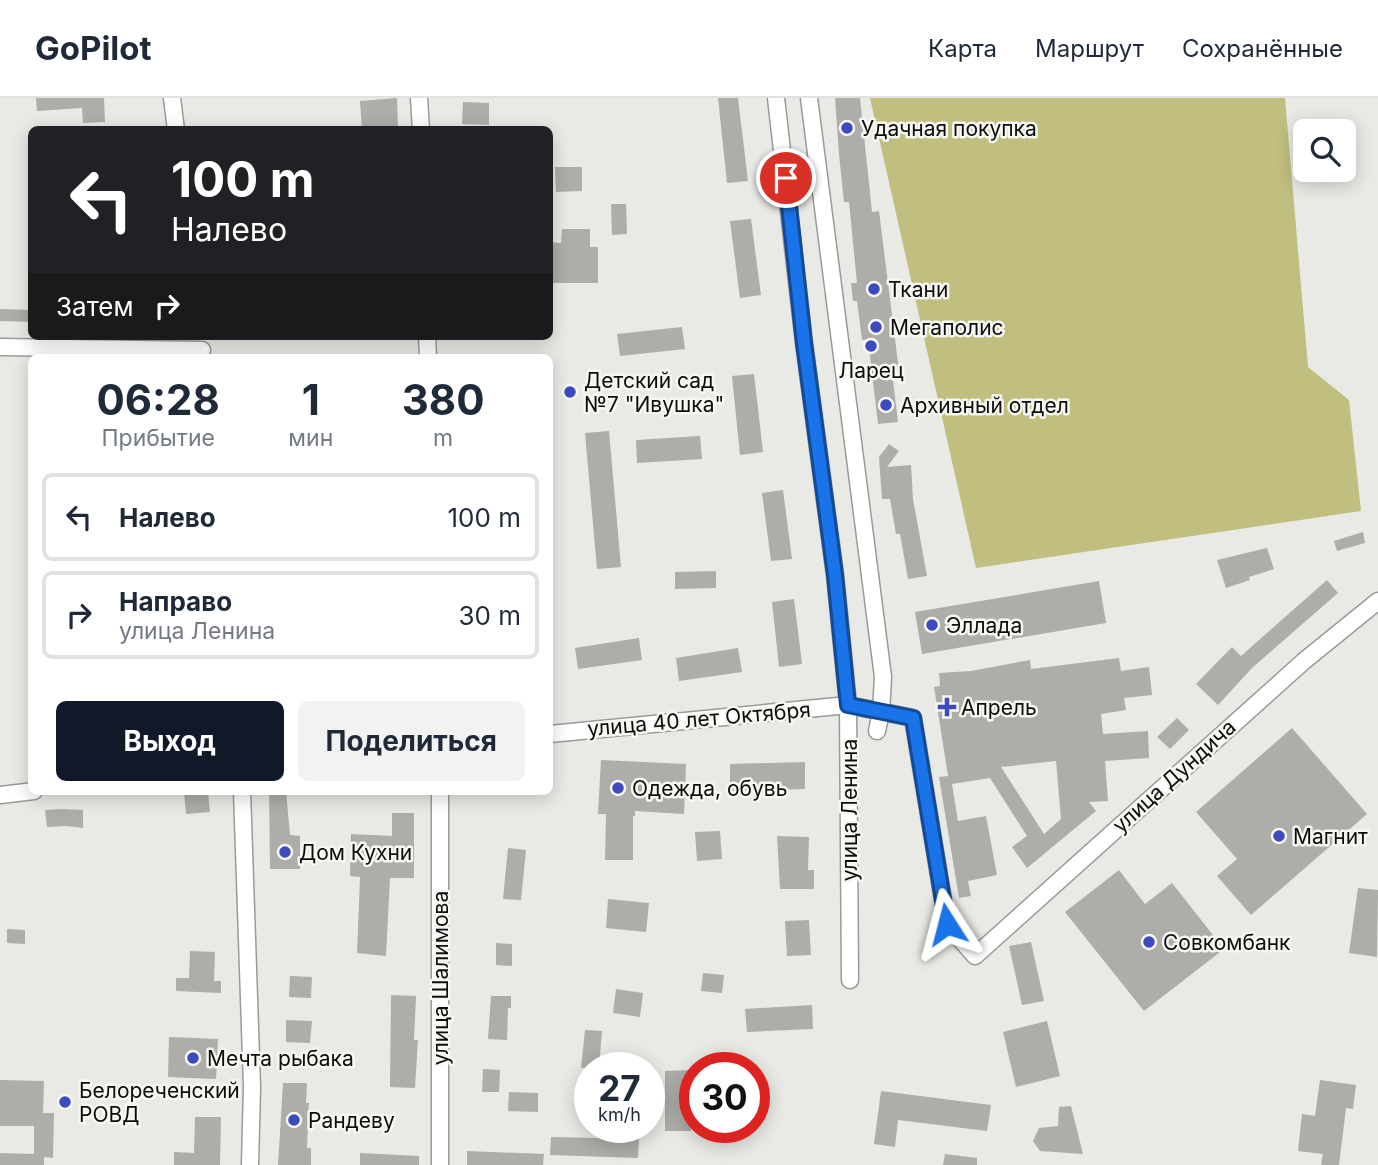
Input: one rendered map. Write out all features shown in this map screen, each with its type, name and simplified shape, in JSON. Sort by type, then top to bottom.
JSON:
[{"type":"street","points":[[172,98],[176,126]]},
{"type":"street","points":[[419,98],[421,126]]},
{"type":"street","name":"улица Ленина","points":[[776,98],[804,343],[835,575],[848,705],[850,979]]},
{"type":"street","points":[[809,98],[883,677],[877,732]]},
{"type":"street","points":[[0,347],[202,348]]},
{"type":"street","name":"улица Дундича","points":[[921,759],[947,924],[975,956],[1304,661],[1378,601]]},
{"type":"street","name":"улица 40 лет Октября","points":[[553,734],[848,705],[913,718],[921,759]]},
{"type":"street","points":[[0,795],[28,792]]},
{"type":"street","points":[[242,795],[252,1087],[250,1165]]},
{"type":"street","name":"улица Шалимова","points":[[440,795],[440,1165]]},
{"type":"shaded area","points":[[870,98],[1285,98],[1308,367],[1349,400],[1361,511],[976,568]]},
{"type":"building","points":[[36,98],[104,98],[105,122],[83,123],[82,108],[37,111]]},
{"type":"building","points":[[397,98],[398,126],[362,126],[360,101]]},
{"type":"building","points":[[718,98],[738,98],[748,181],[727,183]]},
{"type":"building","points":[[835,98],[860,98],[872,212],[879,211],[899,371],[892,372],[898,422],[878,424],[868,339],[862,340],[857,301],[853,301],[851,283],[857,283],[849,202],[844,202]]},
{"type":"building","points":[[463,102],[489,103],[489,125],[462,124]]},
{"type":"building","points":[[555,167],[582,167],[582,191],[556,192]]},
{"type":"building","points":[[611,204],[626,204],[627,234],[612,235]]},
{"type":"building","points":[[751,219],[761,295],[740,298],[730,221]]},
{"type":"building","points":[[562,229],[590,229],[590,247],[598,247],[598,283],[553,283],[553,242],[561,243]]},
{"type":"building","points":[[0,309],[28,310],[28,322],[0,321]]},
{"type":"building","points":[[682,327],[685,349],[620,356],[617,334]]},
{"type":"building","points":[[754,374],[763,452],[740,455],[732,376]]},
{"type":"building","points":[[609,431],[621,567],[597,569],[585,433]]},
{"type":"building","points":[[700,436],[702,459],[637,463],[636,440]]},
{"type":"building","points":[[889,444],[899,451],[887,467],[911,465],[913,499],[927,576],[908,579],[890,499],[882,499],[879,457]]},
{"type":"building","points":[[783,490],[792,559],[771,561],[762,493]]},
{"type":"building","points":[[1363,532],[1365,543],[1337,551],[1334,541]]},
{"type":"building","points":[[1267,548],[1274,569],[1226,588],[1217,560]]},
{"type":"building","points":[[716,571],[716,588],[675,589],[675,572]]},
{"type":"building","points":[[1327,580],[1338,593],[1252,668],[1218,705],[1196,684],[1232,647],[1241,656]]},
{"type":"building","points":[[1099,581],[1106,623],[922,654],[915,612]]},
{"type":"building","points":[[794,599],[802,664],[779,667],[772,602]]},
{"type":"building","points":[[639,638],[642,660],[578,669],[575,648]]},
{"type":"building","points":[[738,648],[742,672],[679,681],[676,658]]},
{"type":"building","points":[[1119,658],[1121,671],[1149,667],[1152,695],[1124,698],[1126,710],[1101,714],[1103,734],[1148,731],[1149,758],[1105,761],[1108,801],[1089,802],[1096,811],[1027,868],[1012,847],[1027,836],[990,778],[952,784],[958,821],[986,816],[997,875],[968,881],[971,896],[959,898],[939,777],[948,776],[934,687],[940,686],[939,673],[971,671],[1030,660],[1031,669]],"holes":[[[1056,761],[1061,819],[1044,834],[1001,767]]]},
{"type":"building","points":[[1177,718],[1189,730],[1170,749],[1157,737]]},
{"type":"building","name":"Магнит","points":[[1292,728],[1367,814],[1251,915],[1217,876],[1237,859],[1196,812]]},
{"type":"building","points":[[601,760],[686,764],[684,814],[635,811],[633,860],[605,860],[606,814],[598,814]]},
{"type":"building","points":[[805,762],[805,789],[730,791],[730,764]]},
{"type":"building","points":[[184,795],[208,795],[210,812],[186,814]]},
{"type":"building","points":[[269,795],[286,795],[290,835],[300,836],[300,869],[270,869]]},
{"type":"building","points":[[45,810],[83,810],[83,828],[47,827]]},
{"type":"building","points":[[392,813],[414,813],[414,878],[390,878],[386,956],[357,953],[360,877],[350,876],[351,834],[392,836]]},
{"type":"building","points":[[720,831],[722,859],[697,861],[695,832]]},
{"type":"building","points":[[777,836],[809,837],[808,870],[814,870],[814,889],[780,889]]},
{"type":"building","points":[[508,848],[526,850],[521,900],[503,899]]},
{"type":"building","points":[[1119,870],[1145,904],[1172,883],[1224,949],[1144,1011],[1065,912]]},
{"type":"building","points":[[1358,888],[1378,890],[1377,957],[1349,953]]},
{"type":"building","points":[[608,899],[649,903],[646,932],[606,928]]},
{"type":"building","points":[[809,920],[811,955],[787,956],[785,921]]},
{"type":"building","points":[[7,929],[25,930],[25,944],[7,943]]},
{"type":"building","points":[[1031,942],[1044,1001],[1022,1005],[1009,946]]},
{"type":"building","points":[[496,943],[512,944],[512,966],[496,965]]},
{"type":"building","points":[[190,951],[215,952],[214,981],[221,981],[221,993],[176,991],[176,978],[189,978]]},
{"type":"building","points":[[703,973],[724,975],[722,993],[701,991]]},
{"type":"building","points":[[290,976],[312,977],[311,998],[289,997]]},
{"type":"building","points":[[616,989],[643,993],[640,1017],[613,1013]]},
{"type":"building","points":[[391,995],[416,996],[414,1040],[418,1040],[415,1088],[390,1087]]},
{"type":"building","points":[[491,996],[511,996],[507,1040],[488,1039]]},
{"type":"building","points":[[812,1005],[813,1029],[747,1032],[745,1009]]},
{"type":"building","points":[[286,1020],[312,1021],[310,1043],[286,1042]]},
{"type":"building","points":[[1047,1021],[1060,1076],[1016,1087],[1003,1032]]},
{"type":"building","points":[[585,1030],[602,1031],[600,1052],[583,1052]]},
{"type":"building","name":"Мечта рыбака","points":[[169,1037],[218,1039],[216,1079],[168,1077]]},
{"type":"building","points":[[483,1069],[500,1070],[499,1092],[482,1092]]},
{"type":"building","points":[[679,1070],[679,1131],[665,1131],[665,1071]]},
{"type":"building","points":[[0,1080],[44,1081],[43,1113],[54,1113],[53,1158],[44,1157],[44,1165],[0,1165],[0,1153],[34,1154],[34,1126],[0,1126]]},
{"type":"building","points":[[1320,1080],[1356,1085],[1353,1109],[1346,1108],[1339,1165],[1321,1165],[1323,1154],[1298,1151],[1302,1114],[1315,1116]]},
{"type":"building","points":[[283,1083],[307,1083],[307,1148],[311,1148],[311,1165],[278,1165]]},
{"type":"building","points":[[881,1091],[991,1105],[987,1131],[898,1120],[895,1147],[874,1144]]},
{"type":"building","points":[[509,1092],[538,1093],[538,1112],[508,1111]]},
{"type":"building","points":[[1071,1106],[1083,1154],[1040,1151],[1033,1141],[1039,1128],[1058,1126],[1059,1107]]},
{"type":"building","points":[[195,1117],[221,1117],[220,1165],[174,1165],[174,1152],[194,1153]]},
{"type":"building","points":[[551,1137],[574,1138],[574,1143],[639,1143],[638,1158],[550,1155]]},
{"type":"building","points":[[467,1151],[544,1154],[543,1165],[467,1165]]},
{"type":"building","points":[[360,1153],[419,1156],[419,1165],[360,1165]]},
{"type":"building","points":[[945,1154],[977,1158],[977,1165],[943,1165]]},
{"type":"place","name":"Удачная покупка","points":[[847,128]]},
{"type":"place","name":"Ткани","points":[[874,289]]},
{"type":"place","name":"Мегаполис","points":[[876,327]]},
{"type":"place","name":"Ларец","points":[[871,346]]},
{"type":"place","name":"Детский сад №7 \"Ивушка\"","points":[[570,392]]},
{"type":"place","name":"Архивный отдел","points":[[886,405]]},
{"type":"place","name":"Эллада","points":[[932,625]]},
{"type":"place","name":"Апрель","points":[[947,707]]},
{"type":"place","name":"Одежда, обувь","points":[[618,788]]},
{"type":"place","name":"Магнит","points":[[1279,836]]},
{"type":"place","name":"Дом Кухни","points":[[285,852]]},
{"type":"place","name":"Совкомбанк","points":[[1149,942]]},
{"type":"place","name":"Мечта рыбака","points":[[193,1058]]},
{"type":"place","name":"Белореченский РОВД","points":[[65,1102]]},
{"type":"place","name":"Рандеву","points":[[294,1120]]},
{"type":"route","points":[[786,178],[804,343],[835,575],[848,705],[913,718],[947,924]]}]
